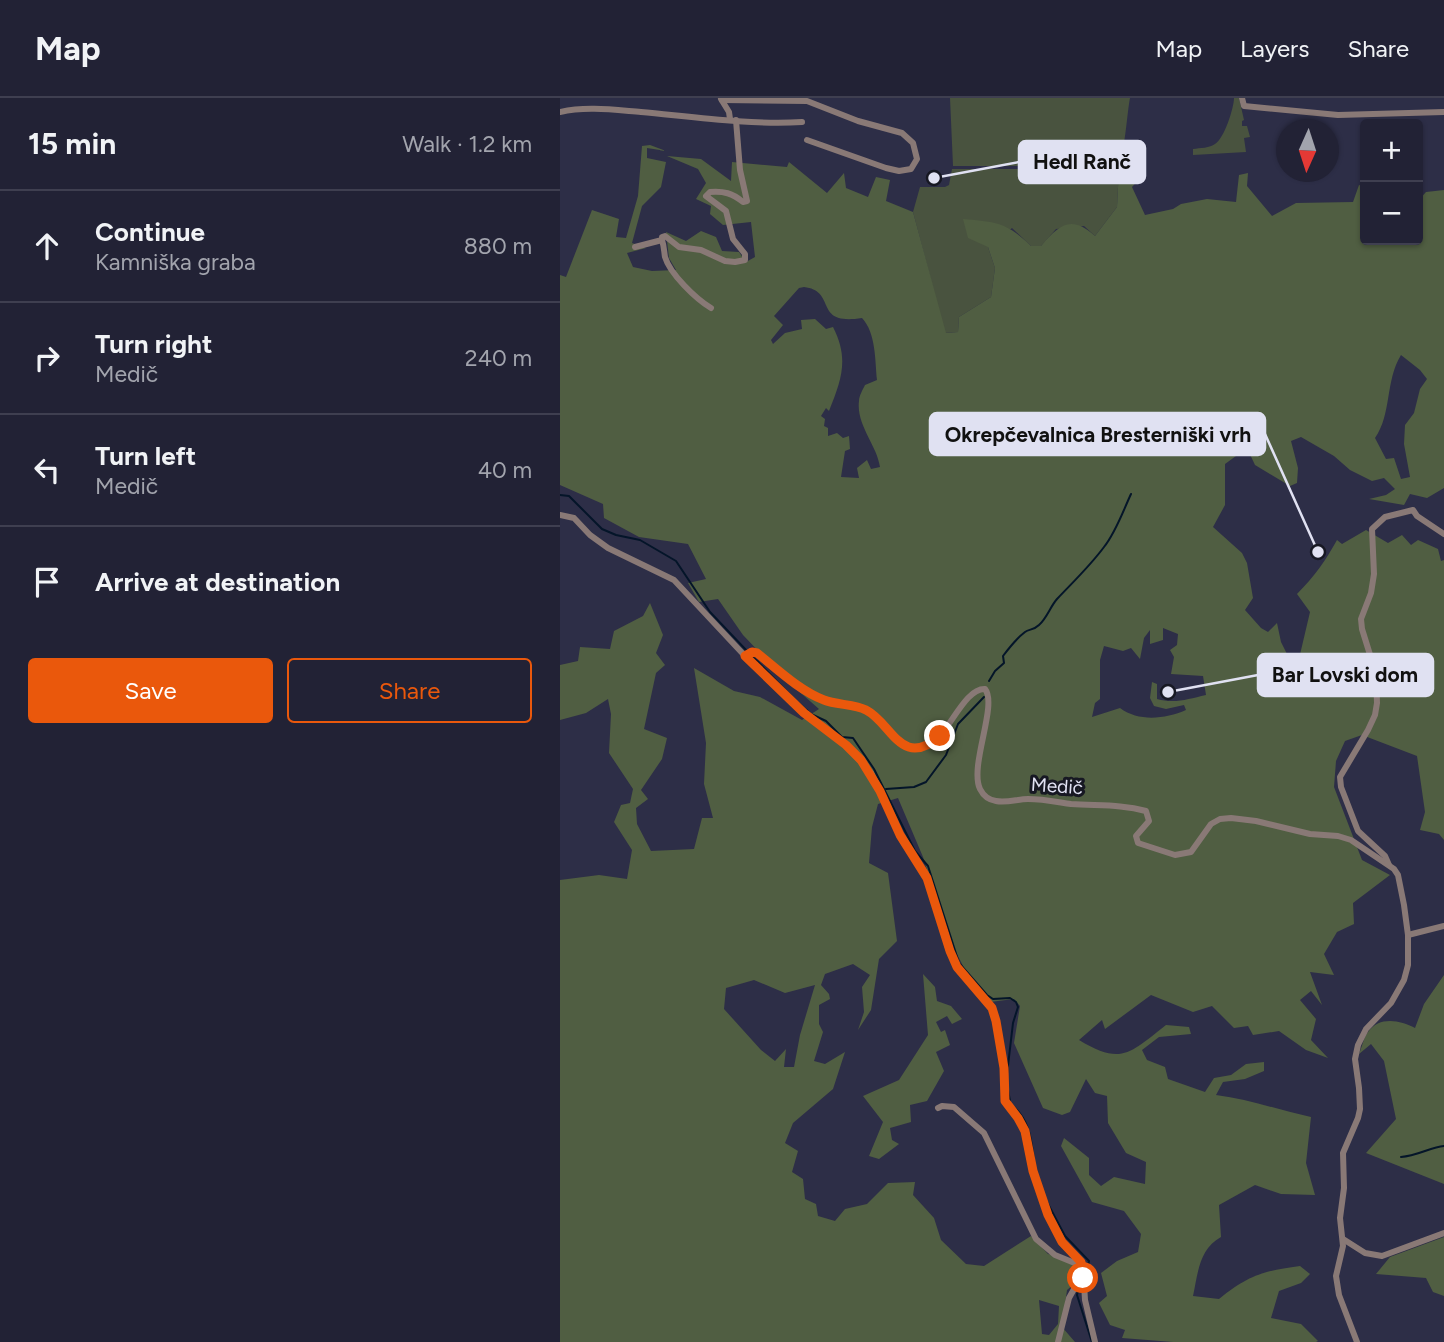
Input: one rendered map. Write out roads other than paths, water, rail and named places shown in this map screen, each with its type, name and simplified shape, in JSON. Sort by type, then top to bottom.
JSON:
[{"type":"street","points":[[635,247],[668,237],[679,247],[701,250],[725,261],[745,260],[745,254],[733,239],[726,211],[706,196],[710,192],[722,191],[743,202],[747,201],[733,120],[721,99]]},
{"type":"street","points":[[721,99],[807,102],[858,121],[902,133],[913,143],[917,159],[912,169],[893,170],[807,140]]},
{"type":"street","points":[[1243,102],[1326,114],[1444,113]]},
{"type":"street","points":[[560,112],[586,109],[733,120],[802,122]]},
{"type":"street","points":[[1402,113],[1402,119]]},
{"type":"street","points":[[662,240],[670,266],[695,297],[711,308]]},
{"type":"street","points":[[1357,1342],[1336,1276],[1343,1238],[1340,1218],[1344,1188],[1342,1153],[1360,1109],[1355,1059],[1358,1045],[1366,1029],[1391,1003],[1404,980],[1408,965],[1408,934],[1398,875],[1385,856],[1358,831],[1341,787],[1340,777],[1371,723],[1377,703],[1376,674],[1362,629],[1374,574],[1372,529],[1385,517],[1413,510],[1417,516],[1444,534]]},
{"type":"street","points":[[560,515],[574,518],[590,535],[608,548],[674,580],[804,713],[846,745],[871,773],[900,835],[927,878],[957,967],[992,1008],[1004,1068],[1005,1101],[1025,1131],[1033,1171],[1048,1215],[1084,1275],[1085,1300],[1096,1342]]},
{"type":"street","name":"Medič","points":[[748,654],[757,653],[817,697],[851,707],[862,707],[871,712],[889,734],[908,746],[921,747],[931,744],[974,692],[985,689],[989,694],[989,701],[977,781],[982,793],[998,802],[1031,799],[1073,804],[1113,804],[1146,811],[1149,821],[1136,836],[1138,843],[1175,855],[1191,852],[1211,824],[1220,819],[1231,818],[1269,823],[1310,834],[1338,836],[1351,840],[1389,865]]},
{"type":"street","points":[[1408,934],[1444,926]]},
{"type":"street","points":[[938,1108],[954,1107],[984,1133],[1036,1239],[1084,1275]]},
{"type":"street","points":[[1343,1238],[1365,1253],[1381,1256],[1444,1233]]},
{"type":"street","points":[[1058,1342],[1069,1298],[1084,1275]]},
{"type":"waterway","points":[[989,681],[1004,663],[1003,656],[1013,643],[1042,622],[1057,599],[1104,547],[1131,494]]},
{"type":"waterway","points":[[560,495],[569,496],[602,529],[640,540],[676,561],[710,612],[747,651]]},
{"type":"waterway","points":[[751,655],[811,714],[826,721],[842,737],[853,738],[874,769],[915,851],[928,866],[959,963],[987,995],[993,999],[1010,998],[1016,1002],[1018,1007],[1013,1023],[1007,1074]]},
{"type":"waterway","points":[[886,789],[914,787],[926,782],[946,755],[958,724],[984,697]]},
{"type":"waterway","points":[[1008,1090],[1010,1101]]},
{"type":"waterway","points":[[1013,1106],[1026,1124],[1034,1160]]},
{"type":"waterway","points":[[1401,1157],[1444,1146]]},
{"type":"waterway","points":[[1047,1202],[1065,1236],[1089,1261],[1086,1276]]},
{"type":"waterway","points":[[1079,1286],[1077,1295],[1092,1342]]},
{"type":"place","name":"Hedl Ranč","points":[[934,178]]},
{"type":"place","name":"Okrepčevalnica Bresterniški vrh","points":[[1318,552]]},
{"type":"place","name":"Bar Lovski dom","points":[[1168,692]]}]
